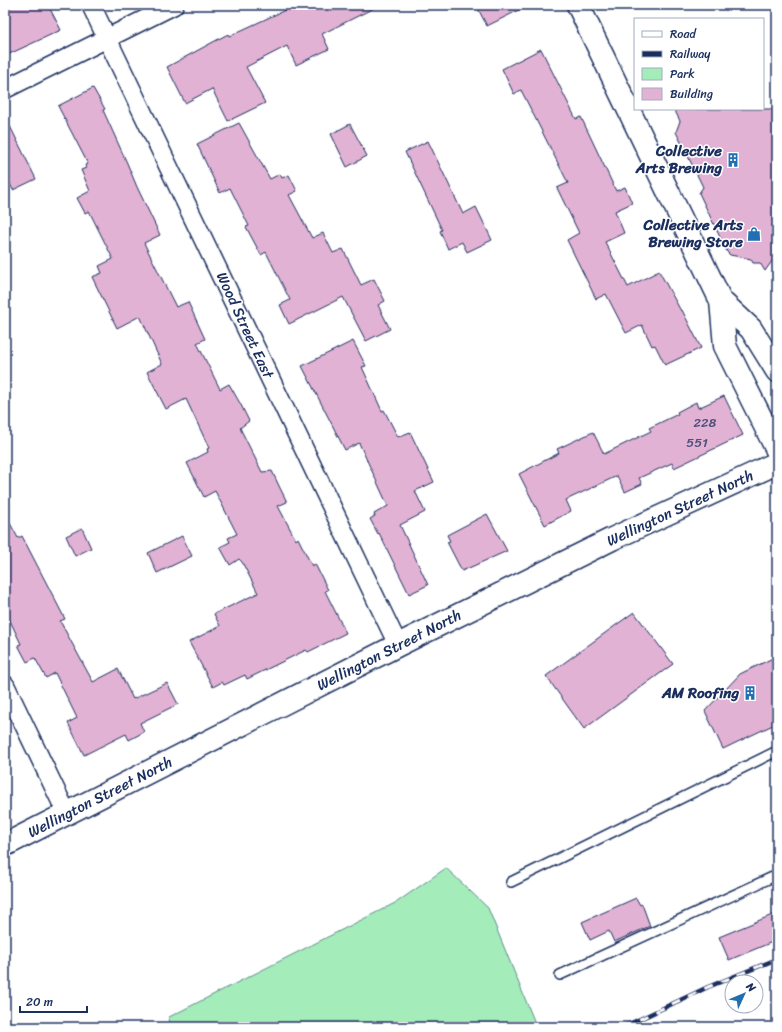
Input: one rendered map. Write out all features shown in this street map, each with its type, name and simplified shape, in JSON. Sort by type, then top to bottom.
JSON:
[{"type":"main road","points":[[578,5],[721,301],[725,346],[777,450]]},
{"type":"main road","points":[[721,301],[751,329],[777,371]]},
{"type":"main road","name":"Wellington Street North","points":[[5,845],[398,646],[612,540],[777,463]]},
{"type":"street","name":"Wood Street East","points":[[91,5],[108,37],[398,646]]},
{"type":"street","points":[[5,89],[174,5]]},
{"type":"street","points":[[5,685],[67,814]]},
{"type":"lane","points":[[512,882],[777,751]]},
{"type":"lane","points":[[560,974],[777,875]]},
{"type":"green space","points":[[446,868],[488,908],[535,1023],[529,1027],[170,1027],[169,1017],[397,902]]},
{"type":"building","points":[[5,5],[48,5],[61,30],[5,56]]},
{"type":"building","points":[[296,5],[380,5],[322,34],[329,49],[296,65],[287,46],[246,67],[265,103],[228,121],[212,89],[185,103],[167,67],[228,34],[229,36]]},
{"type":"building","points":[[476,5],[529,5],[487,26]]},
{"type":"building","points":[[541,49],[576,119],[581,117],[616,191],[625,187],[632,203],[615,211],[624,233],[605,242],[628,287],[659,271],[681,311],[682,310],[701,348],[665,365],[655,345],[652,346],[642,325],[626,333],[606,294],[596,299],[567,240],[579,233],[557,188],[568,183],[521,90],[514,94],[502,69]]},
{"type":"building","points":[[93,88],[105,109],[103,110],[160,235],[144,243],[176,307],[188,302],[205,339],[197,343],[220,389],[229,384],[241,405],[249,421],[240,428],[262,472],[272,471],[287,502],[278,506],[296,540],[298,538],[312,566],[315,564],[328,590],[325,591],[346,633],[308,652],[306,650],[247,679],[245,675],[224,685],[222,682],[213,687],[189,642],[220,626],[214,614],[258,593],[242,562],[239,559],[230,565],[220,547],[230,542],[228,538],[237,534],[215,491],[204,497],[187,463],[208,452],[207,449],[209,448],[186,399],[166,409],[147,372],[162,364],[140,316],[117,328],[92,277],[102,273],[99,266],[113,259],[89,211],[85,213],[77,198],[90,191],[81,170],[86,168],[85,165],[88,164],[58,106]]},
{"type":"building","name":"Collective Arts Brewing","points":[[777,109],[777,254],[765,271],[760,263],[753,263],[751,259],[730,255],[727,252],[699,193],[703,187],[676,132],[680,121],[674,110]]},
{"type":"building","points":[[5,116],[36,179],[13,190],[5,174]]},
{"type":"building","points":[[239,123],[270,179],[280,174],[282,178],[289,175],[297,191],[289,195],[312,238],[323,233],[333,253],[343,249],[361,285],[374,279],[385,301],[378,305],[390,329],[366,341],[343,297],[289,324],[280,305],[290,300],[266,252],[261,255],[246,227],[249,226],[230,188],[220,193],[197,144]]},
{"type":"building","points":[[350,124],[367,156],[347,167],[331,134]]},
{"type":"building","points":[[428,141],[463,214],[476,207],[492,240],[467,252],[462,242],[448,249],[440,231],[442,230],[405,152]]},
{"type":"building","points":[[353,341],[366,366],[362,367],[382,411],[384,410],[398,437],[410,432],[434,482],[415,491],[425,512],[400,525],[428,585],[409,594],[379,533],[378,534],[370,519],[375,516],[374,514],[388,506],[359,443],[345,450],[302,366]]},
{"type":"building","points":[[724,396],[743,435],[674,468],[672,463],[639,478],[642,484],[625,492],[617,476],[566,500],[571,511],[545,525],[519,474],[559,453],[557,449],[593,432],[604,454],[651,431],[649,428],[678,414],[677,412],[696,402],[698,408]]},
{"type":"building","points":[[5,514],[18,538],[22,536],[65,619],[60,621],[93,682],[118,669],[133,699],[167,683],[178,704],[140,723],[144,732],[129,740],[126,734],[84,755],[68,723],[77,718],[55,673],[46,678],[35,658],[27,662],[18,645],[21,644],[5,610]]},
{"type":"building","points":[[487,514],[507,551],[462,571],[447,542],[450,541],[447,535]]},
{"type":"building","points":[[82,528],[91,548],[75,556],[66,536]]},
{"type":"building","points":[[182,536],[192,556],[157,573],[148,553]]},
{"type":"building","points":[[634,612],[673,664],[584,729],[546,676]]},
{"type":"building","name":"AM Roofing","points":[[777,656],[777,723],[723,749],[705,711],[740,674]]},
{"type":"building","points":[[636,898],[640,905],[642,904],[650,926],[614,942],[609,931],[590,940],[582,922]]},
{"type":"building","points":[[777,913],[777,940],[729,960],[719,937]]},
{"type":"railway","points":[[623,1027],[708,987],[777,959]]},
{"type":"place","name":"Collective Arts Brewing","points":[[733,160]]},
{"type":"place","name":"Collective Arts Brewing Store","points":[[754,234]]},
{"type":"place","name":"AM Roofing","points":[[750,693]]}]
